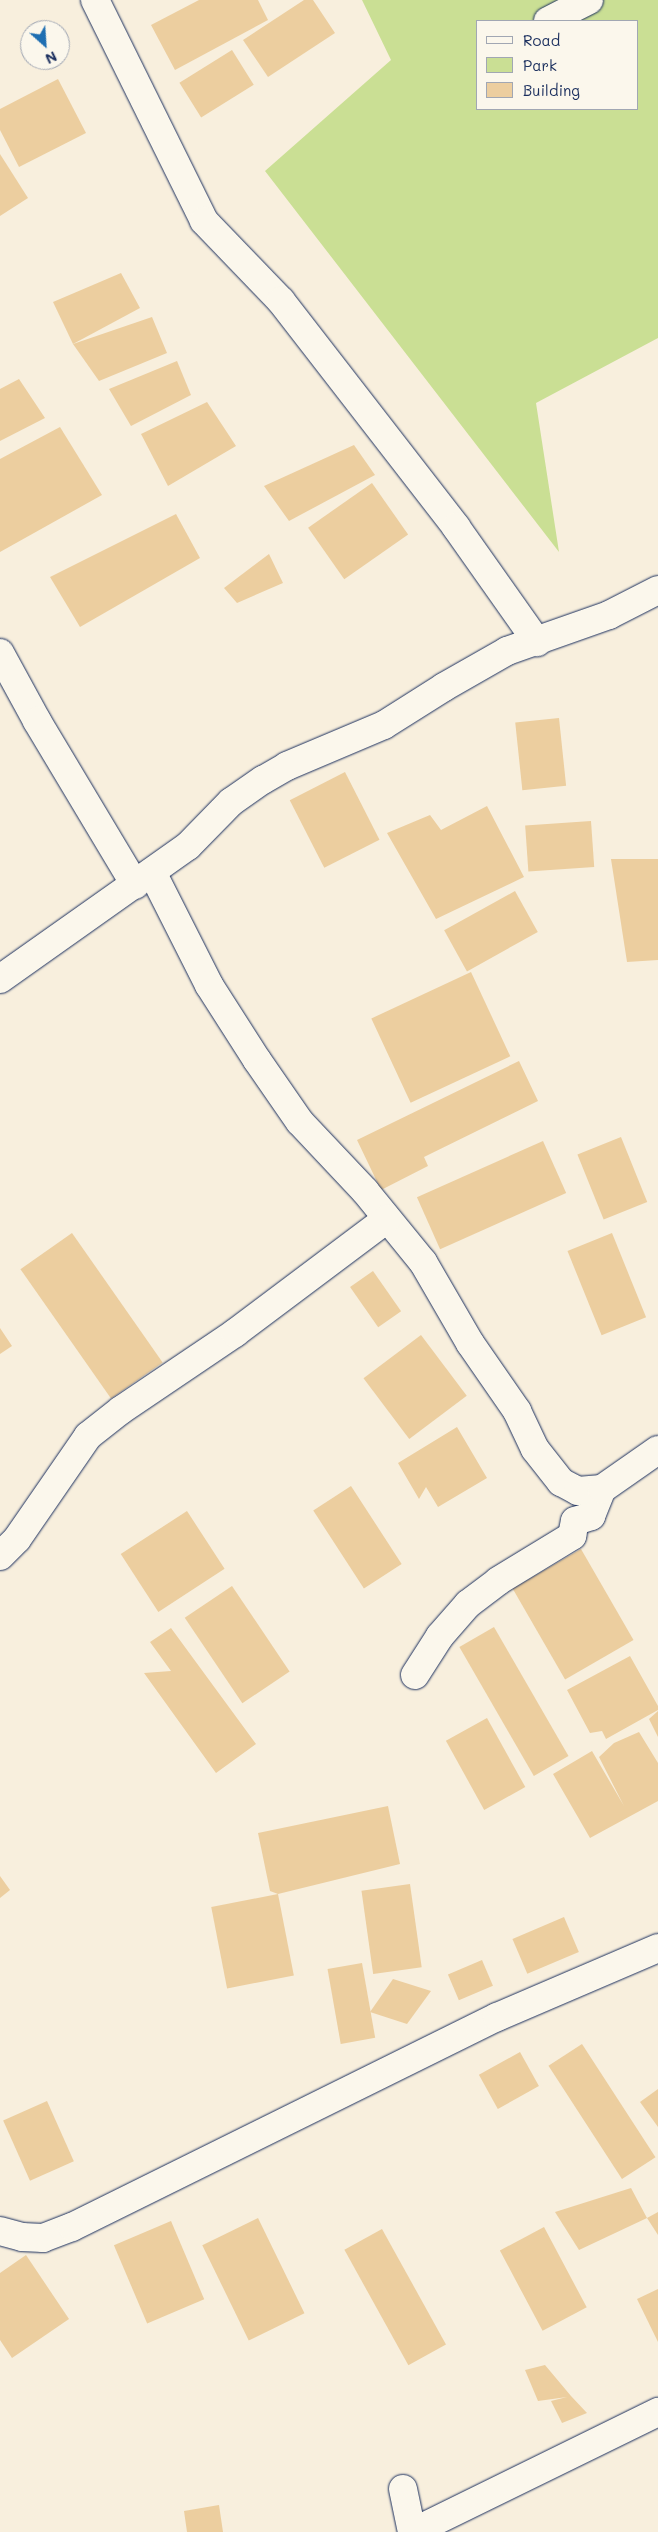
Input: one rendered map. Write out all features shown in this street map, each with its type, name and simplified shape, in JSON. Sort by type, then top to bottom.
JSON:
[{"type":"street","points":[[95,0],[204,221],[281,302],[456,527],[537,642]]},
{"type":"street","points":[[550,20],[589,0]]},
{"type":"street","points":[[0,978],[144,879],[188,846],[231,802],[263,780],[287,766],[384,725],[444,687],[507,651],[609,615],[658,590]]},
{"type":"street","points":[[0,654],[36,721],[144,879],[257,1060],[300,1122],[365,1191],[423,1262],[470,1343],[517,1411],[535,1449],[551,1469],[562,1482],[578,1491],[602,1489],[658,1450]]},
{"type":"street","points":[[0,1556],[17,1539],[88,1436],[121,1410],[235,1333],[387,1219]]},
{"type":"street","points":[[415,1674],[440,1636],[468,1604],[498,1581],[572,1536],[575,1521],[592,1516],[602,1489]]},
{"type":"street","points":[[0,2231],[22,2237],[43,2238],[72,2227],[497,2018],[658,1948]]},
{"type":"street","points":[[403,2488],[412,2532],[658,2412]]},
{"type":"green space","points":[[362,0],[658,0],[658,338],[536,403],[559,552],[265,171],[391,60]]},
{"type":"building","points":[[199,0],[258,0],[268,20],[175,70],[151,25]]},
{"type":"building","points":[[304,0],[313,0],[335,33],[268,77],[243,40]]},
{"type":"building","points":[[232,50],[254,85],[201,118],[179,83]]},
{"type":"building","points":[[58,79],[86,133],[19,167],[0,130],[0,109]]},
{"type":"building","points":[[0,154],[28,198],[0,216]]},
{"type":"building","points":[[121,273],[140,308],[73,344],[53,302]]},
{"type":"building","points":[[152,317],[167,353],[99,381],[73,344]]},
{"type":"building","points":[[177,361],[191,395],[131,426],[109,389]]},
{"type":"building","points":[[19,379],[45,418],[0,441],[0,389]]},
{"type":"building","points":[[207,402],[236,446],[168,486],[141,434]]},
{"type":"building","points":[[60,427],[102,495],[0,552],[0,459]]},
{"type":"building","points":[[354,445],[375,475],[289,521],[264,486]]},
{"type":"building","points":[[372,483],[408,535],[344,579],[308,528]]},
{"type":"building","points":[[176,514],[200,558],[80,627],[50,577]]},
{"type":"building","points":[[269,554],[283,583],[237,603],[224,588]]},
{"type":"building","points":[[559,718],[566,786],[522,790],[515,723]]},
{"type":"building","points":[[345,772],[380,840],[324,868],[290,800]]},
{"type":"building","points":[[487,806],[524,877],[436,919],[387,833],[430,815],[441,830]]},
{"type":"building","points":[[591,821],[594,867],[528,871],[525,826]]},
{"type":"building","points":[[611,859],[658,859],[658,960],[627,962]]},
{"type":"building","points":[[515,891],[538,932],[467,971],[444,930]]},
{"type":"building","points":[[471,972],[510,1056],[411,1103],[371,1018]]},
{"type":"building","points":[[519,1061],[538,1101],[424,1157],[428,1166],[381,1190],[357,1140]]},
{"type":"building","points":[[621,1137],[647,1202],[604,1220],[577,1155]]},
{"type":"building","points":[[543,1141],[566,1193],[440,1249],[417,1197]]},
{"type":"building","points":[[72,1233],[163,1362],[111,1399],[20,1269]]},
{"type":"building","points":[[612,1233],[646,1317],[602,1335],[567,1251]]},
{"type":"building","points":[[373,1271],[401,1311],[378,1327],[350,1287]]},
{"type":"building","points":[[0,1328],[12,1346],[0,1354]]},
{"type":"building","points":[[421,1335],[467,1396],[409,1439],[363,1378]]},
{"type":"building","points":[[457,1427],[487,1478],[438,1507],[426,1487],[419,1499],[398,1463]]},
{"type":"building","points":[[351,1486],[402,1564],[364,1589],[313,1511]]},
{"type":"building","points":[[187,1511],[225,1569],[158,1612],[121,1554]]},
{"type":"building","points":[[581,1549],[634,1640],[565,1679],[513,1588]]},
{"type":"building","points":[[232,1586],[290,1671],[242,1703],[185,1618]]},
{"type":"building","points":[[494,1627],[568,1756],[534,1776],[459,1647]]},
{"type":"building","points":[[171,1628],[256,1744],[216,1773],[144,1673],[171,1671],[150,1642]]},
{"type":"building","points":[[630,1656],[658,1706],[658,1710],[606,1739],[602,1731],[590,1733],[567,1690]]},
{"type":"building","points":[[658,1711],[658,1737],[649,1719]]},
{"type":"building","points":[[487,1718],[525,1787],[484,1810],[446,1741]]},
{"type":"building","points":[[639,1732],[658,1763],[658,1801],[590,1838],[553,1774],[592,1751],[624,1806],[599,1757],[614,1743]]},
{"type":"building","points":[[388,1806],[400,1864],[278,1894],[270,1891],[258,1833]]},
{"type":"building","points":[[0,1876],[10,1890],[0,1898]]},
{"type":"building","points":[[410,1884],[422,1967],[373,1974],[361,1891]]},
{"type":"building","points":[[278,1894],[294,1975],[227,1988],[211,1907]]},
{"type":"building","points":[[564,1917],[579,1952],[527,1974],[512,1939]]},
{"type":"building","points":[[482,1960],[493,1986],[459,2000],[448,1974]]},
{"type":"building","points":[[362,1963],[375,2038],[341,2044],[328,1969]]},
{"type":"building","points":[[393,1979],[431,1991],[407,2024],[370,2012]]},
{"type":"building","points":[[582,2044],[656,2157],[622,2179],[548,2066]]},
{"type":"building","points":[[520,2052],[539,2086],[498,2109],[479,2075]]},
{"type":"building","points":[[658,2089],[658,2127],[640,2102]]},
{"type":"building","points":[[47,2101],[74,2161],[30,2181],[3,2121]]},
{"type":"building","points":[[631,2188],[647,2218],[579,2250],[555,2212]]},
{"type":"building","points":[[658,2212],[658,2235],[647,2218]]},
{"type":"building","points":[[258,2218],[304,2313],[249,2340],[202,2245]]},
{"type":"building","points":[[171,2221],[204,2299],[147,2323],[114,2245]]},
{"type":"building","points":[[544,2227],[587,2307],[543,2331],[500,2250]]},
{"type":"building","points":[[382,2229],[446,2344],[408,2365],[344,2250]]},
{"type":"building","points":[[26,2255],[69,2319],[12,2358],[0,2340],[0,2273]]},
{"type":"building","points":[[658,2289],[658,2342],[637,2299]]},
{"type":"building","points":[[545,2365],[587,2413],[562,2423],[551,2401],[567,2397],[538,2401],[525,2370]]},
{"type":"building","points":[[219,2505],[223,2532],[187,2532],[184,2511]]}]
